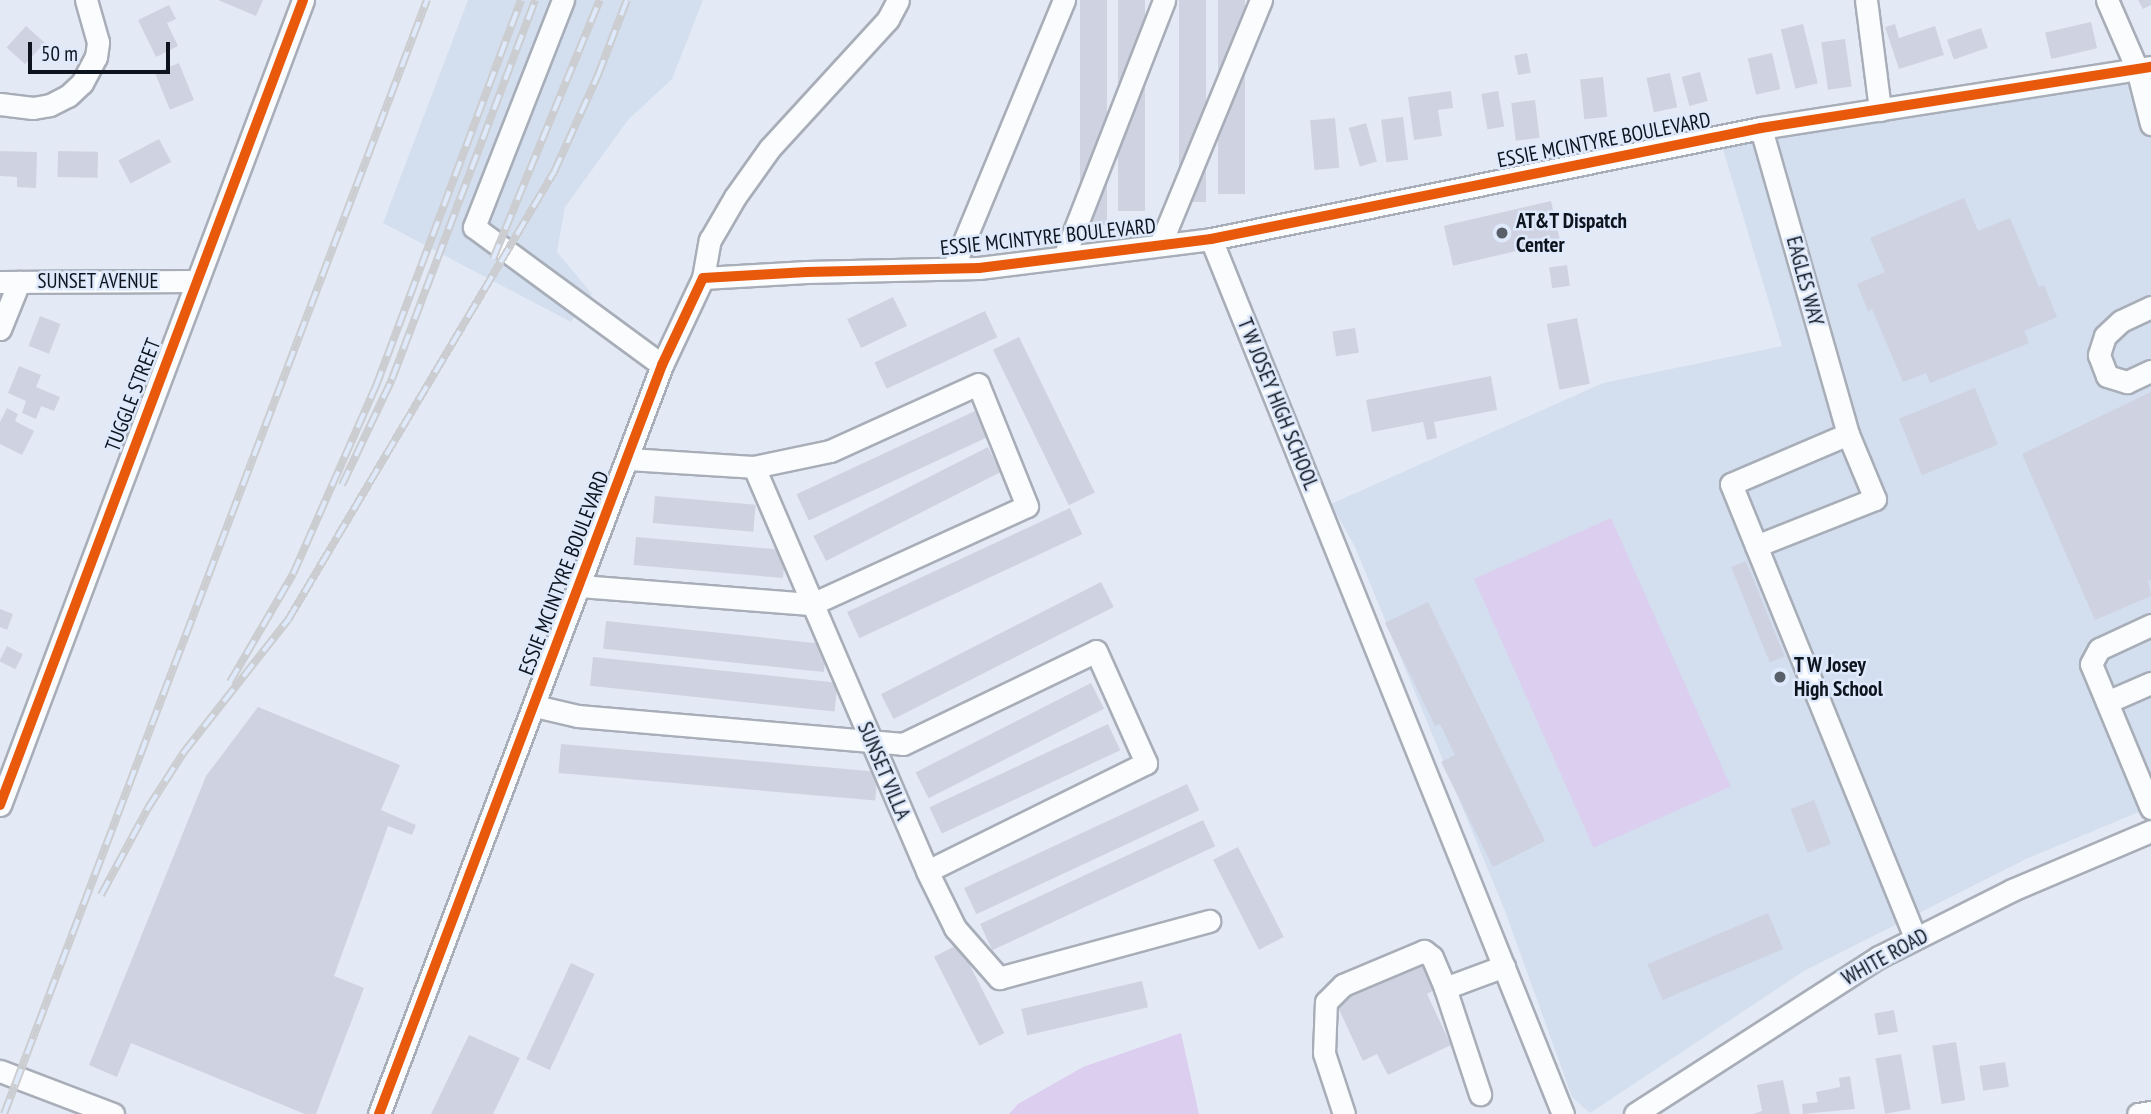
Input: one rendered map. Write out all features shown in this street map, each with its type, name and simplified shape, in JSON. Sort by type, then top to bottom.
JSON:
[{"type":"street","points":[[0,104],[33,108],[50,105],[68,96],[82,83],[96,57],[98,42],[86,0]]},
{"type":"street","name":"TUGGLE STREET","points":[[0,805],[303,0]]},
{"type":"street","points":[[563,0],[474,227],[662,365]]},
{"type":"street","points":[[703,278],[710,240],[735,197],[770,148],[888,19],[898,0]]},
{"type":"street","points":[[953,268],[1064,0]]},
{"type":"street","points":[[1064,257],[1164,0]]},
{"type":"street","points":[[1160,245],[1261,0]]},
{"type":"street","points":[[1866,0],[1880,110]]},
{"type":"street","points":[[2106,0],[2144,68],[2151,124]]},
{"type":"street","name":"ESSIE MCINTYRE BOULEVARD","points":[[379,1114],[581,586],[662,365],[703,278],[953,268],[1211,239],[1761,128],[2144,68]]},
{"type":"street","name":"EAGLES WAY","points":[[1756,546],[1875,499],[1848,434],[1761,128]]},
{"type":"street","name":"T W JOSEY HIGH SCHOOL","points":[[1211,239],[1563,1114]]},
{"type":"street","name":"SUNSET AVENUE","points":[[9,282],[197,281]]},
{"type":"street","points":[[0,329],[9,282]]},
{"type":"street","points":[[2151,307],[2121,321],[2105,336],[2099,355],[2107,376],[2127,382],[2151,371]]},
{"type":"street","points":[[581,586],[812,604],[1027,506],[978,384],[830,452],[754,467],[627,459]]},
{"type":"street","points":[[1848,434],[1731,484],[1915,939]]},
{"type":"street","name":"SUNSET VILLA","points":[[754,467],[927,871],[955,928],[999,978],[1209,921]]},
{"type":"street","points":[[2151,625],[2099,649],[2091,664],[2151,808]]},
{"type":"street","points":[[535,705],[578,716],[903,744],[1096,652],[1146,762],[927,871]]},
{"type":"street","points":[[2107,702],[2151,683]]},
{"type":"street","name":"WHITE ROAD","points":[[1635,1114],[1878,957],[2012,890],[2151,831]]},
{"type":"street","points":[[1344,1114],[1324,1053],[1326,1002],[1343,985],[1424,951],[1432,957],[1446,988],[1480,1094]]},
{"type":"street","points":[[1446,988],[1504,967]]},
{"type":"street","points":[[0,1071],[111,1114]]},
{"type":"street","points":[[2138,1114],[2151,1112]]},
{"type":"shaded area","points":[[468,0],[703,0],[672,79],[628,120],[565,207],[557,252],[592,294],[571,322],[383,223]]},
{"type":"shaded area","name":"T W Josey High School","points":[[2151,80],[2151,807],[2026,859],[1804,971],[1590,1113],[1572,1097],[1505,911],[1355,547],[1331,504],[1603,383],[1782,346],[1722,146]]},
{"type":"shaded area","points":[[1611,518],[1731,787],[1594,848],[1474,579]]},
{"type":"shaded area","points":[[1181,1033],[1199,1114],[1009,1114],[1018,1104],[1083,1067]]},
{"type":"building","points":[[218,0],[263,0],[256,16]]},
{"type":"building","points":[[1080,0],[1107,0],[1107,225],[1080,225]]},
{"type":"building","points":[[1118,0],[1145,0],[1145,211],[1118,211]]},
{"type":"building","points":[[1179,0],[1206,0],[1206,202],[1179,202]]},
{"type":"building","points":[[1218,0],[1245,0],[1245,194],[1218,194]]},
{"type":"building","points":[[2138,0],[2151,0],[2151,5],[2143,9]]},
{"type":"building","points":[[169,5],[176,19],[167,23],[178,46],[156,57],[138,20]]},
{"type":"building","points":[[2091,22],[2097,48],[2051,59],[2045,33]]},
{"type":"building","points":[[1803,24],[1818,83],[1795,89],[1781,30]]},
{"type":"building","points":[[1895,24],[1899,38],[1935,26],[1944,55],[1899,69],[1885,27]]},
{"type":"building","points":[[26,26],[45,43],[25,64],[7,48]]},
{"type":"building","points":[[1981,28],[1988,48],[1954,60],[1947,40]]},
{"type":"building","points":[[1845,39],[1852,87],[1828,90],[1821,42]]},
{"type":"building","points":[[1527,53],[1531,73],[1518,75],[1514,55]]},
{"type":"building","points":[[1772,53],[1780,89],[1756,95],[1748,59]]},
{"type":"building","points":[[179,63],[194,100],[170,110],[155,73]]},
{"type":"building","points":[[1700,72],[1708,101],[1689,106],[1682,77]]},
{"type":"building","points":[[1670,73],[1677,107],[1654,112],[1647,78]]},
{"type":"building","points":[[1603,77],[1607,117],[1584,119],[1580,79]]},
{"type":"building","points":[[1451,91],[1453,108],[1438,110],[1442,136],[1414,140],[1408,97]]},
{"type":"building","points":[[1498,91],[1504,126],[1488,129],[1481,94]]},
{"type":"building","points":[[1535,100],[1540,138],[1516,141],[1511,103]]},
{"type":"building","points":[[1403,117],[1408,160],[1386,162],[1381,120]]},
{"type":"building","points":[[1335,118],[1339,168],[1314,170],[1310,120]]},
{"type":"building","points":[[1366,123],[1377,161],[1360,166],[1349,128]]},
{"type":"building","points":[[159,139],[171,162],[131,184],[118,161]]},
{"type":"building","points":[[0,151],[37,152],[36,188],[17,187],[17,177],[0,176]]},
{"type":"building","points":[[58,151],[98,152],[98,178],[58,177]]},
{"type":"building","points":[[1964,198],[1978,231],[2010,218],[2039,287],[2044,285],[2057,317],[2024,331],[2029,343],[1930,383],[1926,373],[1903,382],[1872,309],[1868,311],[1857,284],[1885,272],[1870,238]]},
{"type":"building","name":"AT&T Dispatch Center","points":[[1551,201],[1560,241],[1453,266],[1444,226]]},
{"type":"building","points":[[1567,265],[1570,286],[1552,288],[1549,268]]},
{"type":"building","points":[[893,297],[907,326],[861,348],[847,319]]},
{"type":"building","points":[[985,311],[997,337],[887,389],[874,363]]},
{"type":"building","points":[[40,316],[61,324],[49,354],[29,346]]},
{"type":"building","points":[[1577,318],[1590,384],[1559,390],[1547,324]]},
{"type":"building","points":[[1355,328],[1359,353],[1336,356],[1332,332]]},
{"type":"building","points":[[1019,337],[1095,492],[1069,505],[993,350]]},
{"type":"building","points":[[19,366],[41,375],[36,387],[60,397],[54,411],[41,406],[36,419],[22,413],[26,401],[8,393]]},
{"type":"building","points":[[1491,376],[1497,410],[1434,422],[1437,438],[1427,440],[1423,422],[1372,432],[1366,400]]},
{"type":"building","points":[[1975,388],[1998,445],[1922,475],[1899,419]]},
{"type":"building","points":[[2151,392],[2151,580],[2148,581],[2151,596],[2095,620],[2022,454]]},
{"type":"building","points":[[7,408],[18,414],[15,421],[34,431],[22,455],[0,444],[0,422]]},
{"type":"building","points":[[975,411],[987,437],[809,521],[796,494]]},
{"type":"building","points":[[988,447],[1001,472],[826,561],[813,536]]},
{"type":"building","points":[[655,496],[756,505],[753,532],[653,523]]},
{"type":"building","points":[[1070,508],[1082,534],[859,638],[847,612]]},
{"type":"building","points":[[636,537],[785,550],[783,578],[634,565]]},
{"type":"building","points":[[1746,561],[1785,656],[1770,662],[1731,567]]},
{"type":"building","points":[[1101,582],[1114,607],[894,719],[881,694]]},
{"type":"building","points":[[1428,602],[1545,841],[1493,867],[1441,762],[1455,755],[1440,724],[1435,726],[1385,623]]},
{"type":"building","points":[[0,609],[13,614],[7,630],[0,627]]},
{"type":"building","points":[[606,621],[827,644],[824,672],[603,649]]},
{"type":"building","points":[[7,646],[23,654],[15,669],[0,662]]},
{"type":"building","points":[[593,657],[838,683],[835,712],[590,686]]},
{"type":"building","points":[[1091,683],[1104,709],[929,798],[915,772]]},
{"type":"building","points":[[258,707],[400,765],[381,810],[416,825],[412,835],[388,826],[334,976],[364,988],[316,1114],[305,1114],[131,1043],[117,1077],[89,1065],[206,776]]},
{"type":"building","points":[[1108,724],[1120,750],[942,834],[929,807]]},
{"type":"building","points":[[561,744],[878,772],[875,801],[558,773]]},
{"type":"building","points":[[1187,784],[1199,810],[976,914],[964,888]]},
{"type":"building","points":[[1814,800],[1831,844],[1808,853],[1791,809]]},
{"type":"building","points":[[1203,820],[1215,846],[992,950],[980,924]]},
{"type":"building","points":[[1238,847],[1284,937],[1259,950],[1213,860]]},
{"type":"building","points":[[1768,913],[1783,949],[1663,1000],[1647,964]]},
{"type":"building","points":[[959,944],[1004,1033],[979,1046],[934,957]]},
{"type":"building","points":[[1428,960],[1441,987],[1427,994],[1451,1045],[1388,1075],[1377,1054],[1363,1061],[1336,1003]]},
{"type":"building","points":[[571,963],[595,974],[550,1070],[526,1059]]},
{"type":"building","points":[[1142,981],[1148,1007],[1027,1035],[1021,1009]]},
{"type":"building","points":[[1894,1010],[1898,1032],[1878,1035],[1874,1013]]},
{"type":"building","points":[[469,1035],[520,1058],[493,1114],[431,1114]]},
{"type":"building","points":[[1956,1042],[1965,1100],[1942,1104],[1932,1046]]},
{"type":"building","points":[[1901,1054],[1911,1109],[1885,1114],[1875,1059]]},
{"type":"building","points":[[2005,1062],[2009,1087],[1983,1091],[1979,1066]]},
{"type":"building","points":[[1850,1076],[1855,1109],[1803,1114],[1802,1104],[1818,1102],[1816,1092],[1840,1087],[1839,1078]]},
{"type":"building","points":[[1783,1080],[1790,1114],[1753,1114],[1762,1111],[1757,1085]]},
{"type":"railway","points":[[4,1114],[427,0]]},
{"type":"railway","points":[[230,682],[293,574],[376,386],[521,0]]},
{"type":"railway","points":[[342,485],[392,379],[535,0]]},
{"type":"railway","points":[[493,259],[600,0]]},
{"type":"railway","points":[[101,895],[148,808],[184,752],[288,620],[554,172],[598,75],[627,0]]},
{"type":"cycle path","points":[[0,805],[303,0]]},
{"type":"cycle path","points":[[379,1114],[662,365],[703,278],[807,272],[979,268],[1211,239],[1761,128],[2151,67]]},
{"type":"place","name":"AT&T Dispatch Center","points":[[1502,233]]},
{"type":"place","name":"T W Josey High School","points":[[1780,677]]}]
